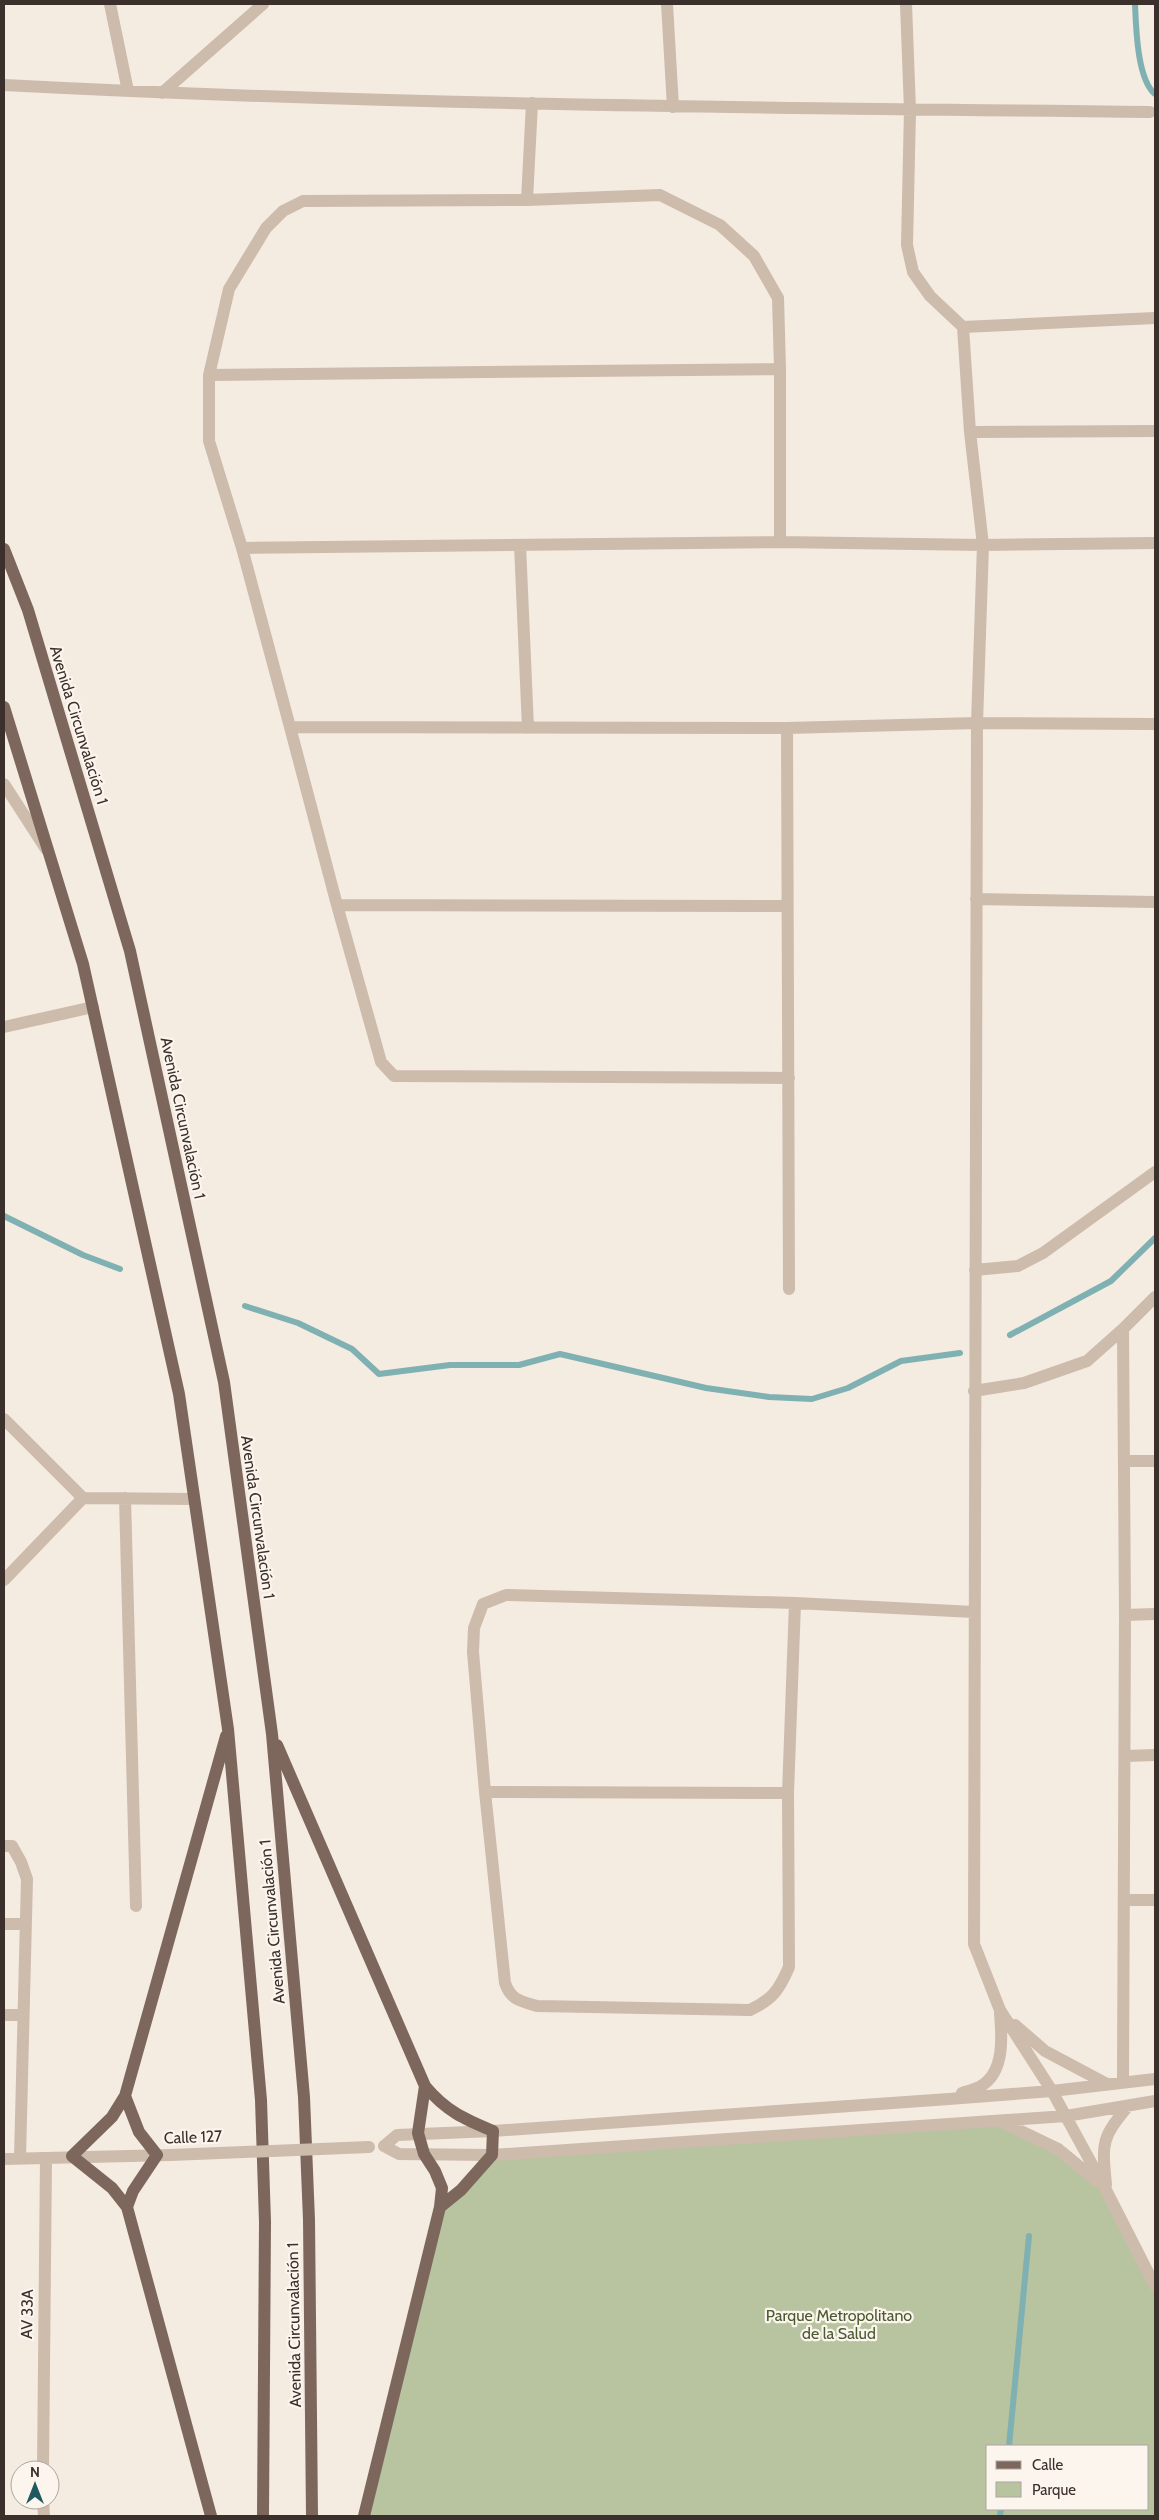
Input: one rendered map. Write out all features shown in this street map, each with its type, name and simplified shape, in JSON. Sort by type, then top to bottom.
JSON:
[{"type":"main road","name":"Avenida Circunvalación 1","points":[[4,548],[28,610],[130,951],[224,1382],[272,1734],[304,2097],[309,2220],[312,2516]]},
{"type":"main road","name":"Avenida Circunvalación 1","points":[[4,707],[83,964],[179,1394],[228,1729],[261,2100],[265,2222],[263,2516]]},
{"type":"main road","points":[[211,2516],[127,2207],[112,2188],[72,2156],[112,2117],[125,2096],[228,1729]]},
{"type":"main road","points":[[272,1734],[425,2086],[438,2102],[460,2118],[493,2131],[492,2155],[461,2190],[440,2207]]},
{"type":"main road","points":[[364,2516],[440,2207],[442,2188],[435,2171],[424,2154],[418,2133],[425,2086]]},
{"type":"main road","points":[[125,2096],[139,2132],[157,2155],[133,2191],[127,2207]]},
{"type":"street","points":[[110,4],[128,91]]},
{"type":"street","points":[[162,93],[263,4]]},
{"type":"street","points":[[668,4],[673,107]]},
{"type":"street","points":[[906,4],[910,110],[907,245],[913,272],[930,296],[963,327],[970,432],[983,545],[977,724],[974,1944],[1000,2010],[1052,2091],[1106,2190],[1155,2286]]},
{"type":"street","points":[[4,85],[162,93],[673,107],[1150,112]]},
{"type":"street","points":[[527,200],[532,103]]},
{"type":"street","points":[[780,542],[778,298],[754,256],[720,225],[660,196],[527,200],[303,201],[283,211],[266,228],[229,289],[209,375],[209,441],[242,548],[381,1062],[394,1076],[789,1078]]},
{"type":"street","points":[[963,327],[1155,318]]},
{"type":"street","points":[[209,375],[780,369]]},
{"type":"street","points":[[970,432],[1155,431]]},
{"type":"street","points":[[242,548],[780,542],[983,545],[1155,543]]},
{"type":"street","points":[[520,545],[528,728]]},
{"type":"street","points":[[290,727],[788,728],[977,724],[1155,724]]},
{"type":"street","points":[[788,728],[789,1288]]},
{"type":"street","points":[[4,784],[49,853]]},
{"type":"street","points":[[976,899],[1155,902]]},
{"type":"street","points":[[337,905],[787,906]]},
{"type":"street","points":[[4,1027],[93,1007]]},
{"type":"street","points":[[975,1270],[1018,1266],[1043,1254],[1155,1172]]},
{"type":"street","points":[[974,1390],[1024,1382],[1087,1361],[1153,1301]]},
{"type":"street","points":[[1123,1329],[1126,1615],[1123,2082]]},
{"type":"street","points":[[4,1419],[83,1498],[194,1499]]},
{"type":"street","points":[[1124,1461],[1155,1461]]},
{"type":"street","points":[[4,1580],[83,1498]]},
{"type":"street","points":[[125,1498],[136,1906]]},
{"type":"street","points":[[795,1603],[788,1793],[789,1968],[778,1991],[764,2003],[750,2010],[537,2006],[521,2002],[509,1994],[505,1983],[484,1792],[473,1652],[474,1628],[483,1604],[506,1595],[795,1603],[974,1612]]},
{"type":"street","points":[[1126,1615],[1155,1614]]},
{"type":"street","points":[[1125,1756],[1155,1755]]},
{"type":"street","points":[[484,1792],[788,1793]]},
{"type":"street","points":[[4,1846],[12,1846],[21,1862],[27,1879],[20,2158]]},
{"type":"street","points":[[1125,1900],[1155,1900]]},
{"type":"street","points":[[4,1924],[26,1924]]},
{"type":"street","points":[[1000,2010],[1045,2051],[1107,2084]]},
{"type":"street","points":[[949,2099],[981,2086],[990,2078],[997,2065],[1001,2049],[1000,2010]]},
{"type":"street","points":[[4,2015],[23,2016]]},
{"type":"street","points":[[1155,2078],[1052,2091],[949,2099],[493,2131],[418,2133],[397,2135],[384,2146],[399,2154],[492,2155],[1066,2116],[1155,2101]]},
{"type":"street","points":[[1106,2190],[1104,2141],[1113,2125],[1128,2106]]},
{"type":"street","points":[[999,2120],[1058,2149],[1080,2165],[1106,2190]]},
{"type":"street","name":"Calle 127","points":[[4,2159],[384,2146]]},
{"type":"street","name":"AV 33A","points":[[43,2460],[46,2158]]},
{"type":"green space","name":"Parque Metropolitano de la Salud","points":[[999,2120],[1025,2131],[1106,2190],[1155,2286],[1155,2516],[364,2516],[440,2207],[492,2155]]},
{"type":"waterway","points":[[1135,4],[1141,65],[1144,77],[1155,94]]},
{"type":"waterway","points":[[4,1216],[83,1255],[120,1269]]},
{"type":"waterway","points":[[1010,1335],[1111,1281],[1155,1238]]},
{"type":"waterway","points":[[245,1306],[298,1323],[352,1349],[379,1374],[450,1365],[519,1365],[560,1354],[706,1388],[769,1397],[812,1399],[848,1388],[901,1361],[960,1353]]},
{"type":"waterway","points":[[1009,2445],[1029,2236]]},
{"type":"waterway","points":[[1000,2516],[1001,2510]]}]
